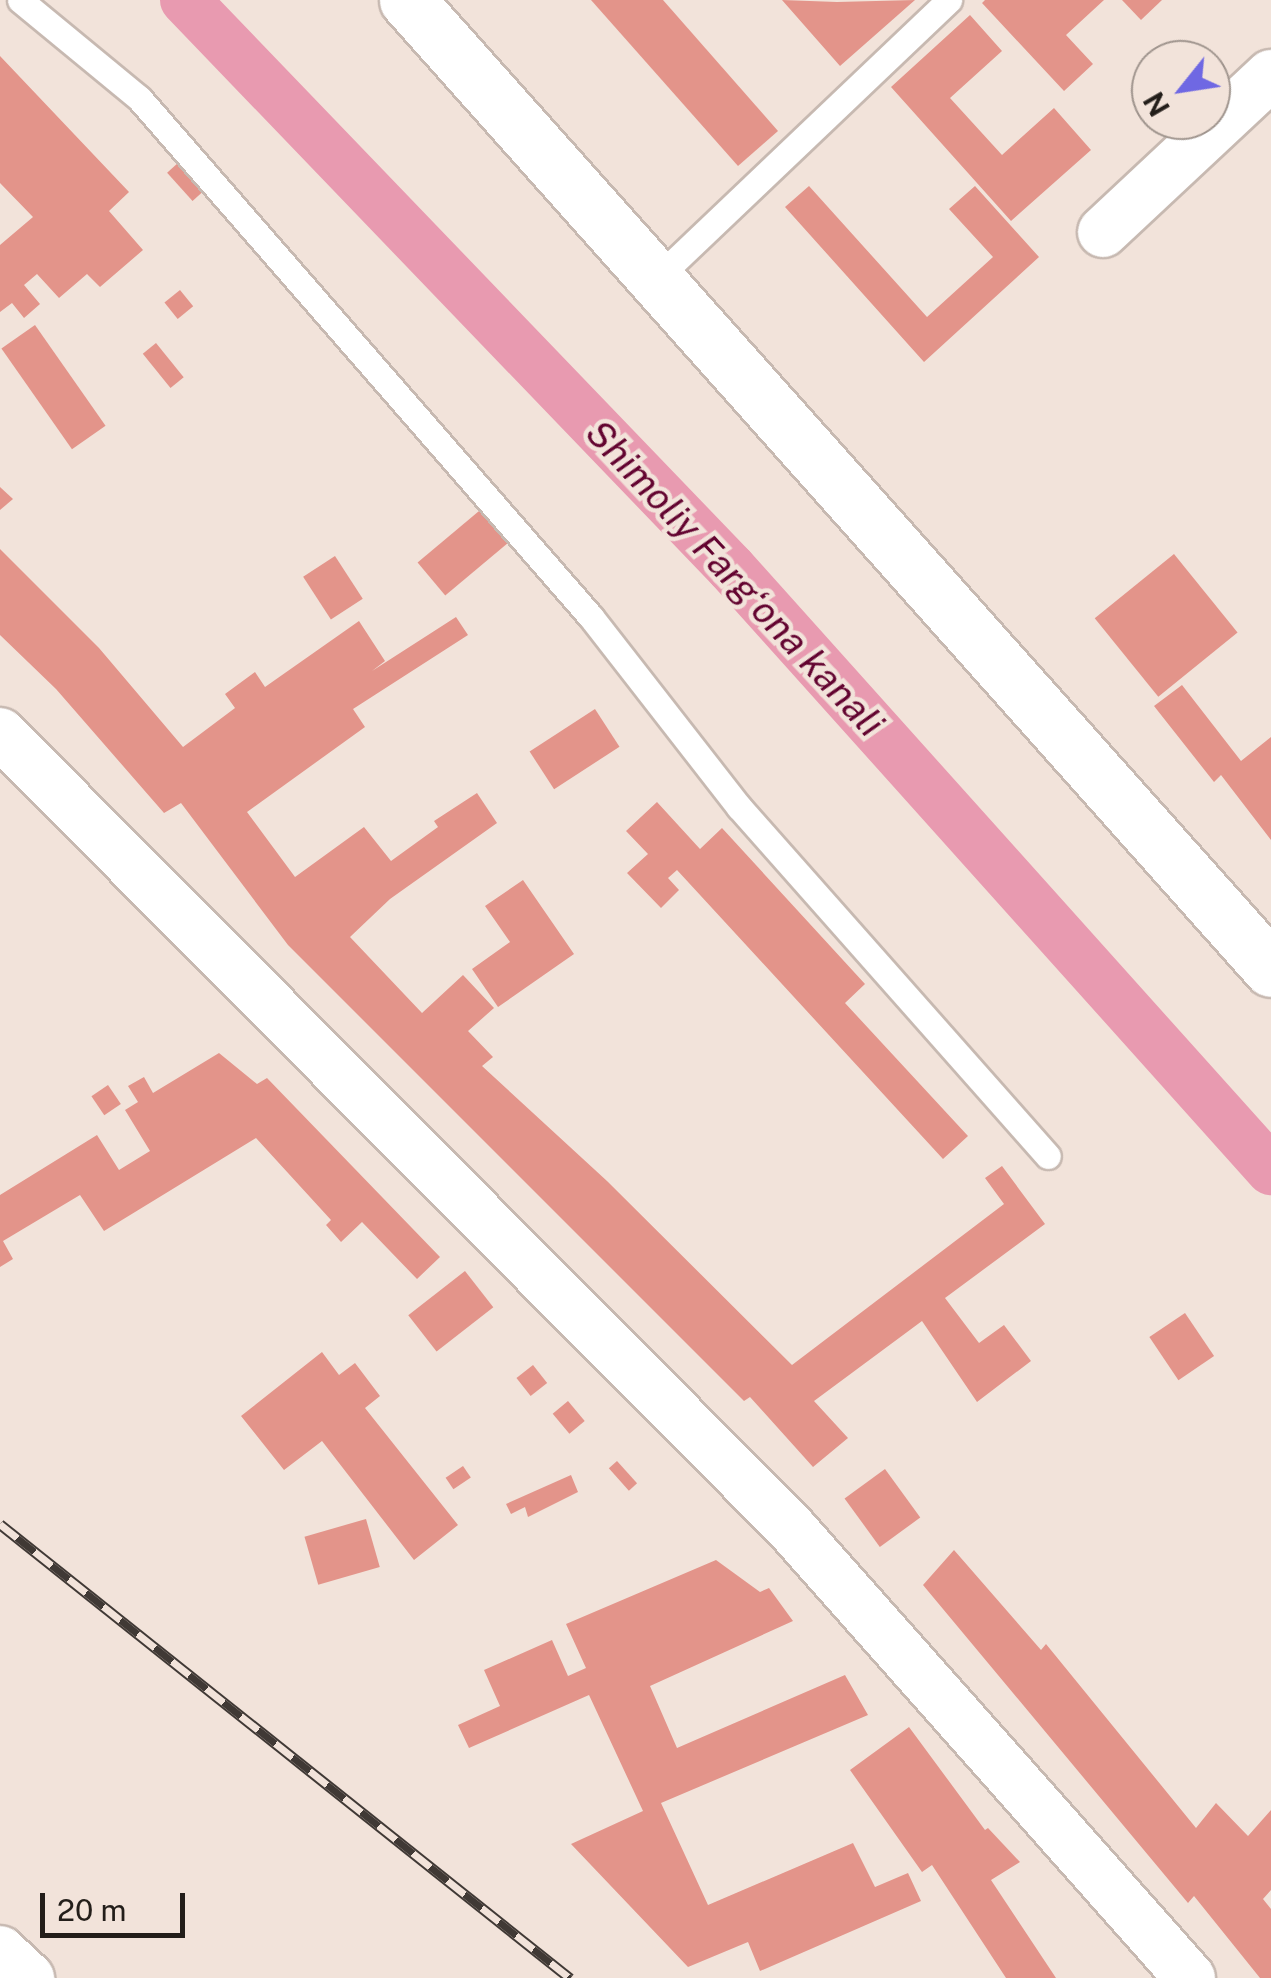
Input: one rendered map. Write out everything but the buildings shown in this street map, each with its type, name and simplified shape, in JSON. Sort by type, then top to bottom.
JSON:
[{"type":"street","points":[[407,0],[1271,969]]},
{"type":"street","points":[[1103,232],[1271,75]]},
{"type":"street","points":[[0,733],[790,1527],[1190,1978]]},
{"type":"street","points":[[0,1952],[29,1978]]},
{"type":"lane","points":[[20,0],[139,98],[592,617],[740,807],[1048,1156]]},
{"type":"lane","points":[[656,279],[948,0]]},
{"type":"waterway","name":"Shimoliy Fargʻona kanali","points":[[185,0],[731,568],[1271,1170]]},
{"type":"railway","points":[[0,1524],[570,1978]]}]
